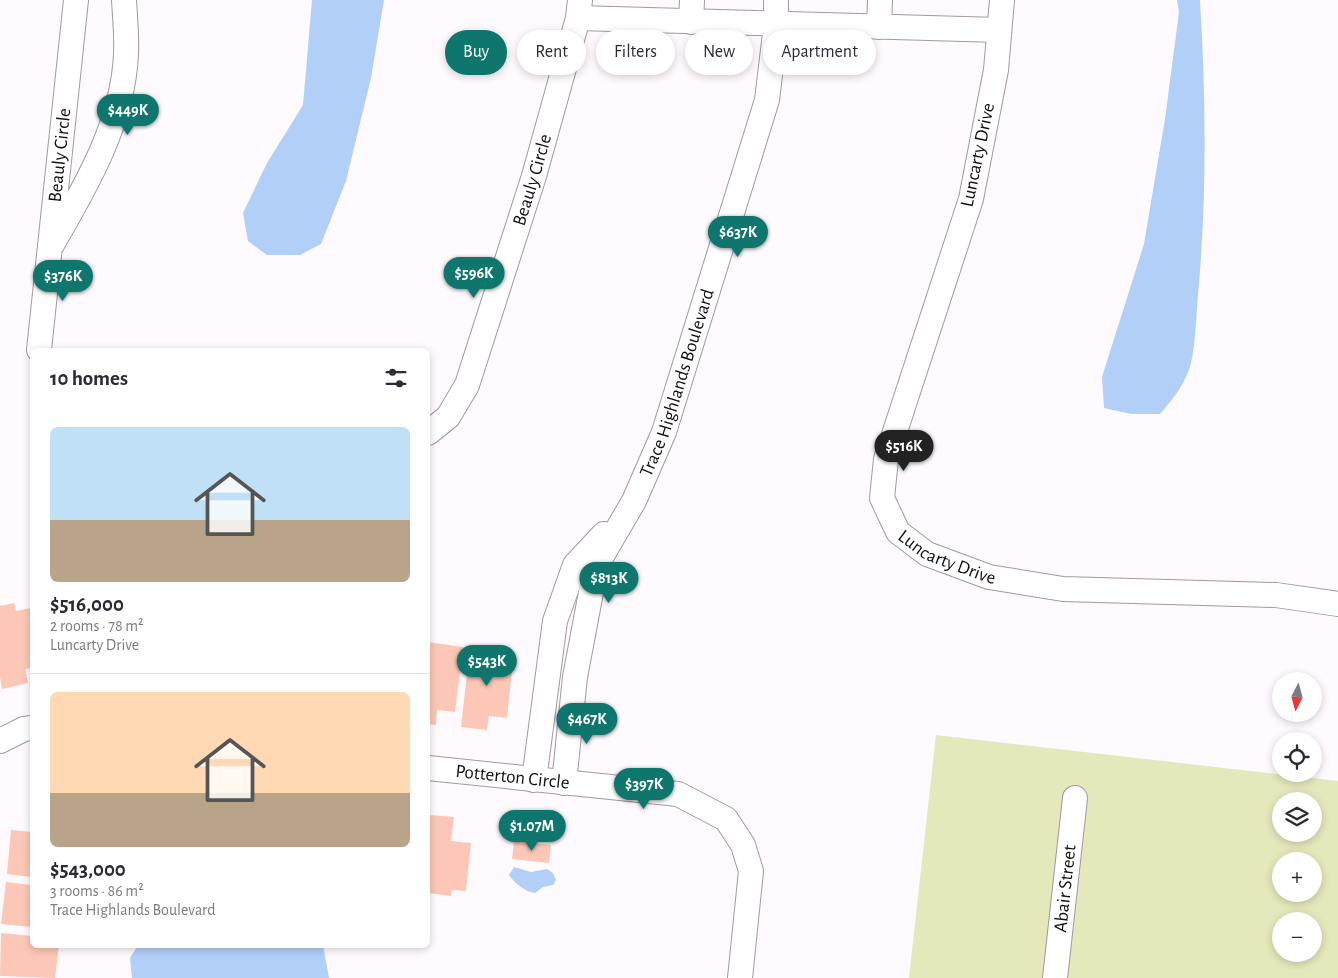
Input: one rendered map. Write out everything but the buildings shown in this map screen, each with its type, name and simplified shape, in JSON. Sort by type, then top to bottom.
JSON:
[{"type":"street","name":"Beauly Circle","points":[[39,348],[76,0]]},
{"type":"street","name":"Beauly Circle","points":[[49,250],[91,178],[116,113],[126,55],[124,0]]},
{"type":"street","name":"Trace Highlands Boulevard","points":[[564,783],[575,678],[596,566],[634,501],[664,432],[767,100],[776,25],[776,0]]},
{"type":"street","points":[[879,27],[880,0]]},
{"type":"street","name":"Luncarty Drive","points":[[1002,0],[996,70],[970,199],[886,459],[882,498],[898,532],[927,554],[989,577],[1063,588],[1276,595],[1338,604]]},
{"type":"street","name":"Beauly Circle","points":[[430,431],[448,417],[467,385],[534,176],[579,9]]},
{"type":"street","points":[[579,9],[691,11],[776,25],[999,30]]},
{"type":"street","name":"Trace Highlands Boulevard","points":[[534,780],[555,621],[575,565],[634,501]]},
{"type":"street","points":[[547,674],[575,678]]},
{"type":"street","points":[[0,741],[24,729],[30,728]]},
{"type":"street","name":"Potterton Circle","points":[[430,768],[678,794],[726,819],[743,846],[750,871],[740,978]]},
{"type":"street","name":"Abair Street","points":[[1055,978],[1075,798]]},
{"type":"green space","points":[[936,735],[1272,773],[1272,782],[1322,782],[1322,779],[1338,781],[1338,978],[909,978]]},
{"type":"water","points":[[312,0],[384,0],[371,78],[346,181],[321,244],[300,255],[267,255],[248,241],[243,213],[267,163],[303,105]]},
{"type":"water","points":[[1177,0],[1200,0],[1202,37],[1204,184],[1195,338],[1191,363],[1186,377],[1160,414],[1131,414],[1104,408],[1102,377],[1144,244],[1165,119],[1179,12]]},
{"type":"water","points":[[514,867],[531,872],[547,869],[553,873],[556,880],[553,885],[543,887],[535,893],[528,891],[520,887],[509,875]]},
{"type":"water","points":[[136,948],[324,948],[329,978],[132,978],[130,958]]}]
